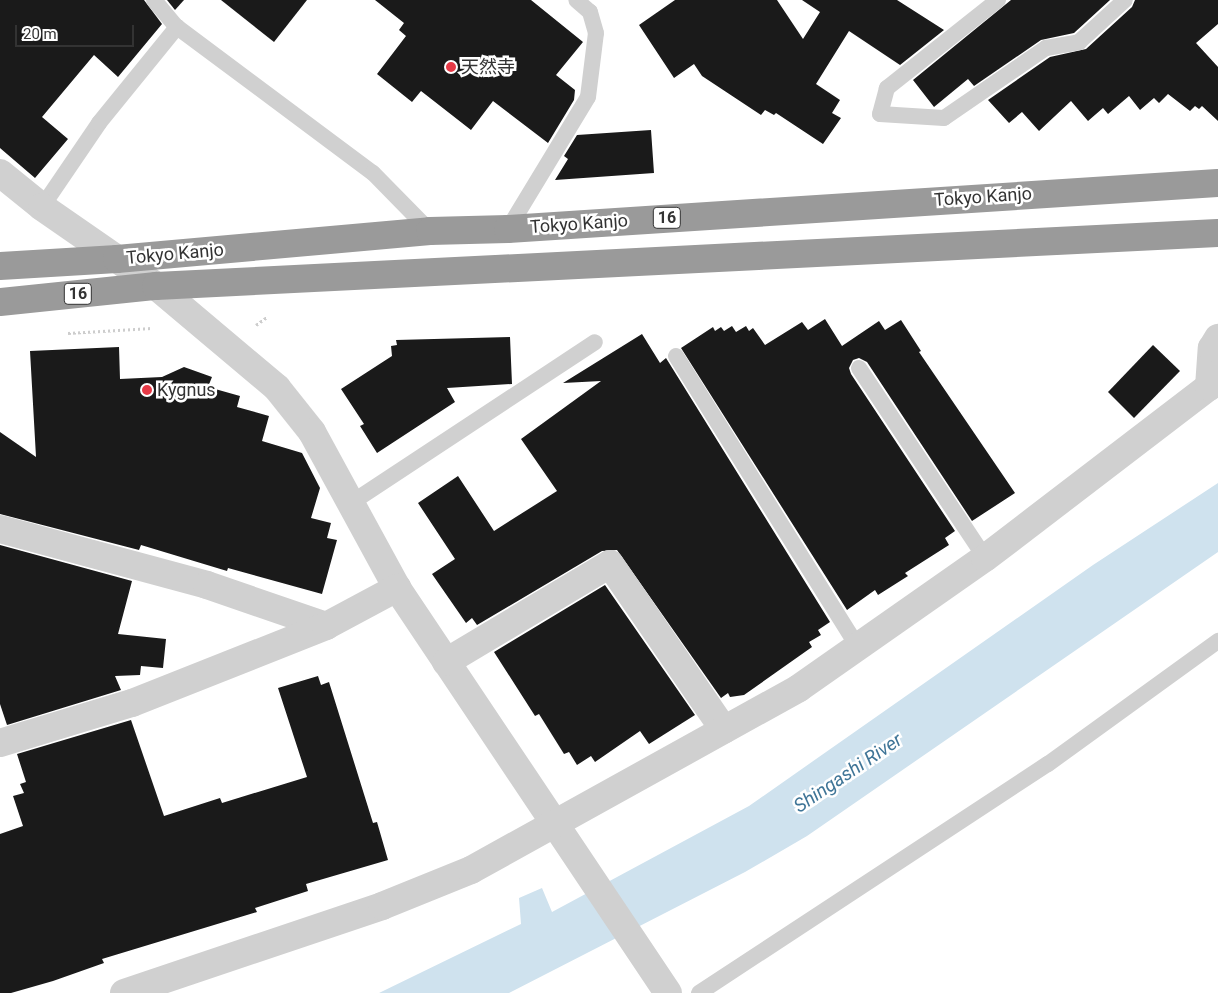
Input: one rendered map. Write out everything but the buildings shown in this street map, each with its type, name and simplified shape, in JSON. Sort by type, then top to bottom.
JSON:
[{"type":"highway","name":"Tokyo Kanjo","points":[[0,266],[117,259],[430,231],[508,230],[1218,183]]},
{"type":"highway","name":"Tokyo Kanjo","points":[[0,302],[156,286],[1218,233]]},
{"type":"street","points":[[0,173],[42,207],[156,286],[277,388],[312,432],[398,588],[556,828],[668,993]]},
{"type":"street","points":[[124,993],[391,902],[471,870],[556,828],[724,730],[859,648],[985,558],[1213,385],[1212,348],[1218,338]]},
{"type":"street","points":[[0,529],[207,585],[326,626]]},
{"type":"street","points":[[446,662],[610,564],[724,730]]},
{"type":"street","points":[[0,743],[132,703],[326,626],[398,588]]},
{"type":"lane","points":[[154,0],[177,27],[373,173],[430,231]]},
{"type":"lane","points":[[508,230],[588,97],[596,33],[590,12],[576,0]]},
{"type":"lane","points":[[998,0],[887,88],[880,114],[944,118],[1046,48],[1079,42],[1125,0]]},
{"type":"lane","points":[[42,207],[99,123],[177,27]]},
{"type":"lane","points":[[351,502],[595,342]]},
{"type":"lane","points":[[676,356],[859,648]]},
{"type":"lane","points":[[860,368],[985,558]]},
{"type":"lane","points":[[699,993],[1048,764],[1218,641]]},
{"type":"path","points":[[57,333],[162,327]]},
{"type":"water","name":"Shingashi River","points":[[1218,483],[1218,552],[807,836],[745,872],[509,993],[379,993],[521,924],[519,898],[542,888],[552,912],[749,806],[1093,565]]},
{"type":"place","name":"天然寺","points":[[451,67]]},
{"type":"place","name":"Kygnus","points":[[147,390]]}]
